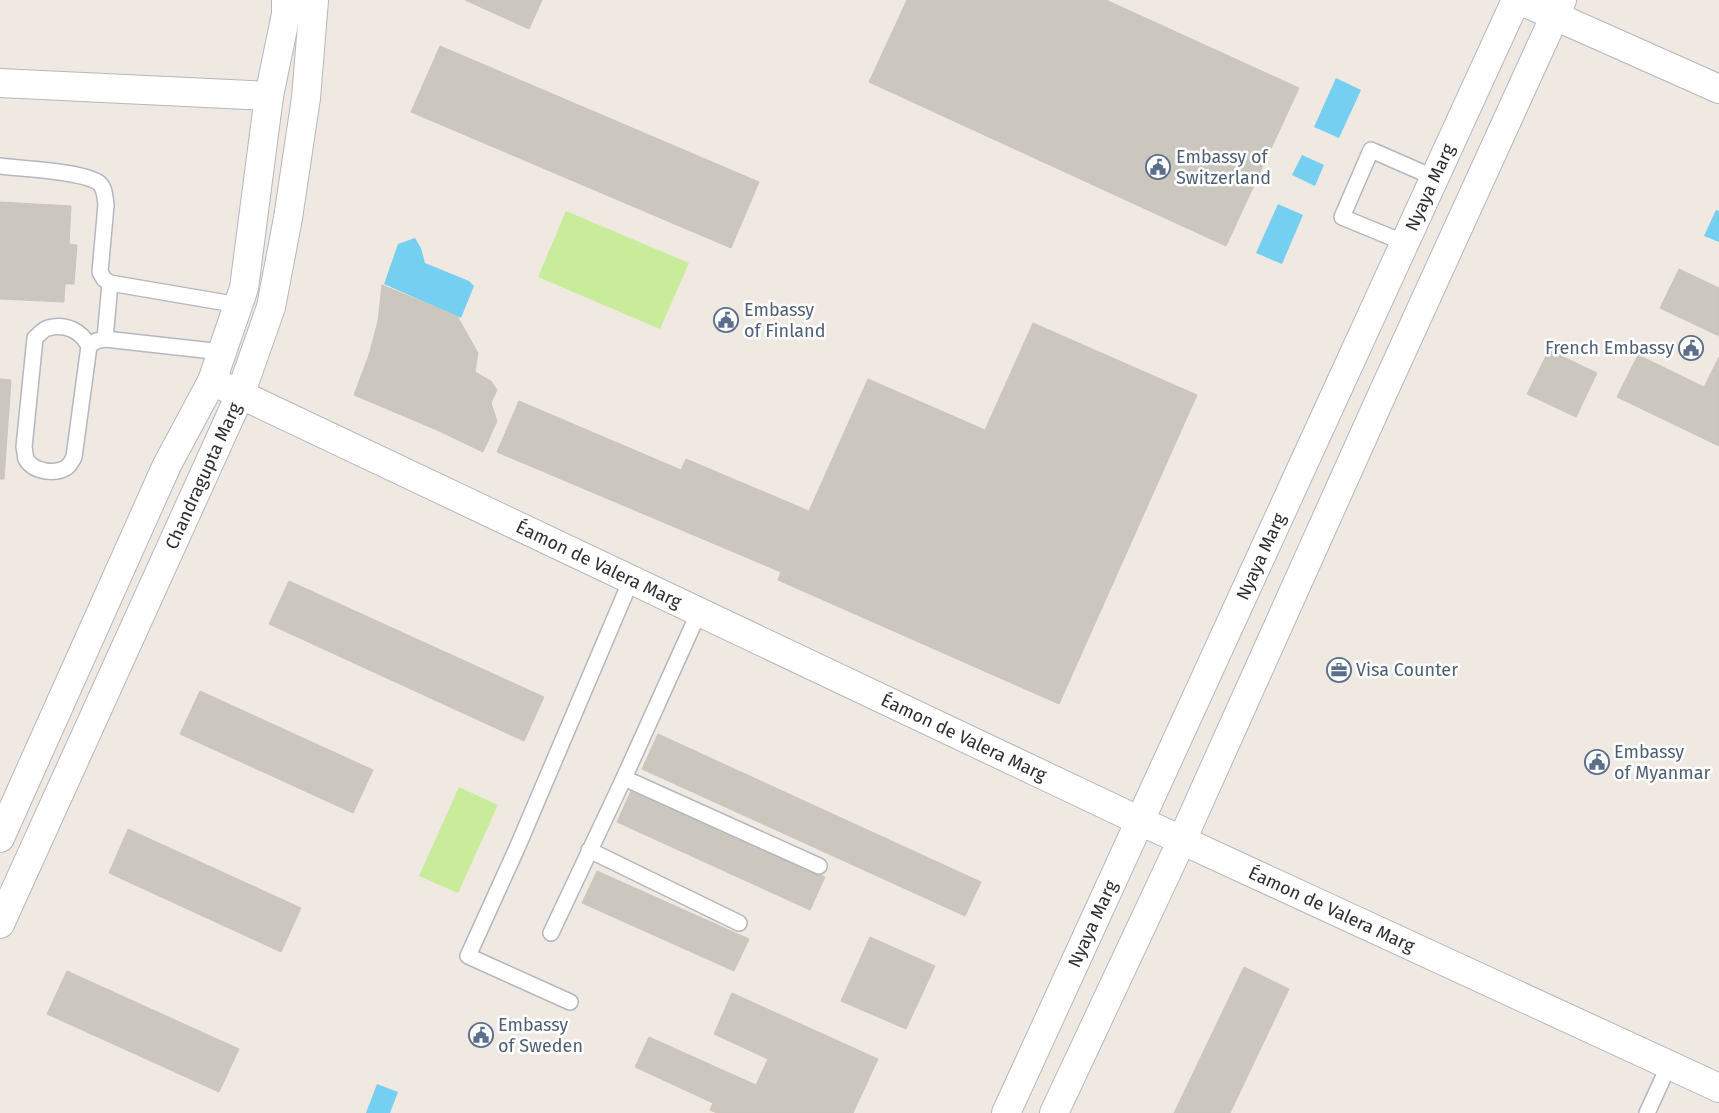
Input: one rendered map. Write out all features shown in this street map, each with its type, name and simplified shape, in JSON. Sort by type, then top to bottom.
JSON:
[{"type":"street","name":"Chandragupta Marg","points":[[0,838],[167,465],[212,381],[244,288],[269,96],[286,14],[286,0]]},
{"type":"street","name":"Chandragupta Marg","points":[[0,924],[240,395],[270,307],[288,218],[306,98],[314,0]]},
{"type":"street","points":[[1517,0],[1558,8],[1719,89]]},
{"type":"street","name":"Nyaya Marg","points":[[1006,1113],[1517,0]]},
{"type":"street","points":[[1054,1113],[1182,840],[1558,8]]},
{"type":"street","points":[[0,83],[269,96]]},
{"type":"street","name":"Éamon de Valera Marg","points":[[212,381],[1140,821],[1719,1088]]},
{"type":"lane","points":[[1405,243],[1342,217],[1371,150],[1434,178]]},
{"type":"lane","points":[[0,166],[84,176],[101,184],[106,205],[100,272],[104,279],[110,283],[238,305]]},
{"type":"lane","points":[[105,339],[110,283]]},
{"type":"lane","points":[[90,346],[84,336],[75,330],[62,327],[47,328],[36,338],[24,447],[26,460],[34,468],[58,471],[66,468],[74,457],[90,346],[96,341],[105,339],[222,352]]},
{"type":"lane","points":[[570,1002],[468,956],[517,848],[631,580]]},
{"type":"lane","points":[[551,933],[699,612]]},
{"type":"lane","points":[[624,778],[819,866]]},
{"type":"lane","points":[[589,850],[738,923]]},
{"type":"lane","points":[[1647,1113],[1669,1065]]},
{"type":"green space","points":[[566,211],[689,263],[660,329],[538,277]]},
{"type":"green space","points":[[459,787],[498,805],[458,893],[419,876]]},
{"type":"water","points":[[1336,78],[1361,90],[1339,138],[1314,127]]},
{"type":"water","points":[[1302,155],[1324,165],[1315,186],[1292,175]]},
{"type":"water","points":[[1278,204],[1303,215],[1282,264],[1256,253]]},
{"type":"water","points":[[1716,210],[1719,211],[1719,242],[1704,236]]},
{"type":"water","points":[[415,238],[421,248],[425,263],[469,281],[474,286],[461,318],[384,284],[398,244]]},
{"type":"water","points":[[377,1084],[398,1092],[390,1113],[366,1113]]},
{"type":"building","points":[[465,0],[542,0],[529,29]]},
{"type":"building","name":"Embassy of Switzerland","points":[[907,0],[1106,0],[1299,88],[1226,246],[869,82]]},
{"type":"building","points":[[440,46],[759,182],[731,248],[411,112]]},
{"type":"building","points":[[0,202],[71,206],[69,244],[77,245],[74,284],[65,284],[64,302],[0,299]]},
{"type":"building","points":[[1679,269],[1719,288],[1719,336],[1660,308]]},
{"type":"building","points":[[382,285],[457,316],[478,353],[475,372],[491,381],[497,390],[491,403],[497,421],[483,452],[437,430],[354,395],[369,355],[378,321]]},
{"type":"building","points":[[1033,323],[1197,395],[1059,704],[778,580],[781,572],[497,452],[519,401],[681,470],[686,459],[809,511],[868,379],[985,430]]},
{"type":"building","points":[[1549,350],[1597,373],[1576,417],[1527,394]]},
{"type":"building","points":[[1638,355],[1704,387],[1719,357],[1719,446],[1617,397]]},
{"type":"building","points":[[0,379],[11,380],[4,479],[0,479]]},
{"type":"building","points":[[289,581],[544,697],[524,741],[269,624]]},
{"type":"building","points":[[200,691],[373,770],[353,813],[180,734]]},
{"type":"building","points":[[658,734],[981,882],[965,916],[642,769]]},
{"type":"building","points":[[632,789],[825,877],[810,910],[617,822]]},
{"type":"building","points":[[128,829],[301,908],[281,952],[109,873]]},
{"type":"building","points":[[597,871],[749,939],[734,971],[582,903]]},
{"type":"building","points":[[870,937],[935,966],[906,1029],[841,1001]]},
{"type":"building","points":[[1244,967],[1289,989],[1230,1113],[1174,1113]]},
{"type":"building","points":[[67,971],[239,1049],[219,1092],[47,1014]]},
{"type":"building","points":[[732,993],[878,1059],[853,1113],[717,1113],[710,1110],[713,1103],[635,1067],[649,1037],[756,1085],[768,1059],[714,1034]]},
{"type":"place","name":"Embassy of Switzerland","points":[[1158,167]]},
{"type":"place","name":"Embassy of Finland","points":[[726,320]]},
{"type":"place","name":"French Embassy","points":[[1691,348]]},
{"type":"place","name":"Visa Counter","points":[[1339,670]]},
{"type":"place","name":"Embassy of Myanmar","points":[[1597,762]]},
{"type":"place","name":"Embassy of Sweden","points":[[481,1035]]}]
